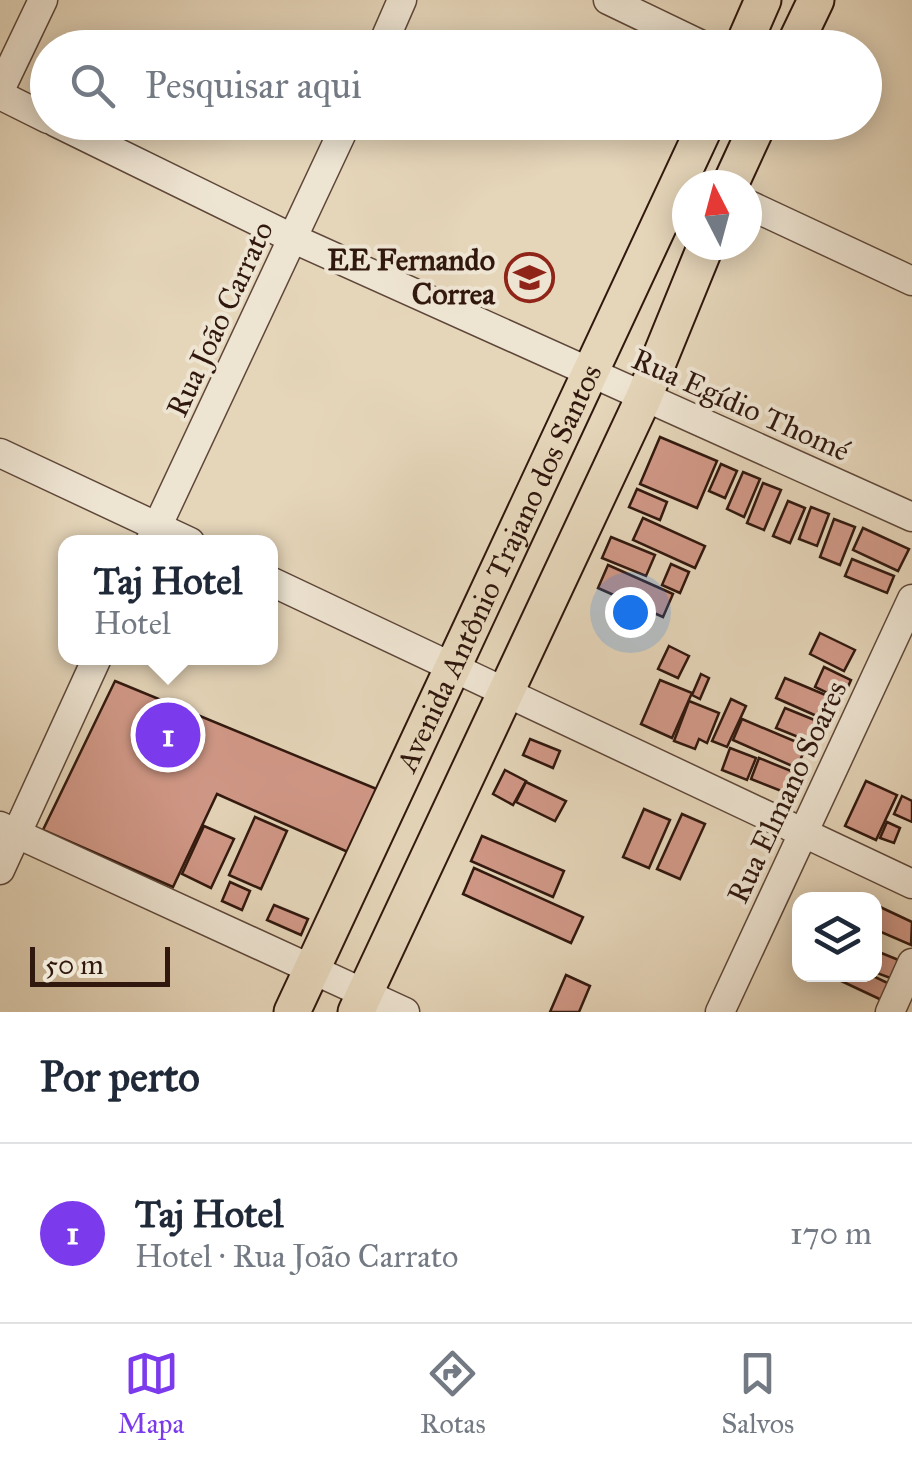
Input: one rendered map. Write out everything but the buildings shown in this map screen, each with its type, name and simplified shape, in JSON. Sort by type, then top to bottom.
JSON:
[{"type":"main road","points":[[750,30],[762,0]]},
{"type":"main road","points":[[802,30],[816,0]]},
{"type":"main road","name":"Avenida Antônio Trajano dos Santos","points":[[292,1012],[699,140]]},
{"type":"main road","points":[[737,170],[750,140]]},
{"type":"main road","name":"Avenida Antônio Trajano dos Santos","points":[[360,1003],[644,397],[700,260]]},
{"type":"street","points":[[30,109],[0,93],[43,0]]},
{"type":"street","points":[[388,30],[402,0]]},
{"type":"street","points":[[608,0],[670,30]]},
{"type":"street","name":"Rua Egídio Thomé","points":[[93,140],[294,239],[912,517]]},
{"type":"street","name":"Rua João Carrato","points":[[154,535],[339,140]]},
{"type":"street","points":[[762,211],[912,282]]},
{"type":"street","points":[[0,453],[154,535]]},
{"type":"street","points":[[278,584],[912,884]]},
{"type":"street","name":"Rua Elmano Soares","points":[[720,1012],[912,599]]},
{"type":"street","points":[[0,870],[8,830],[94,665]]},
{"type":"street","points":[[8,830],[312,969],[360,1003],[405,1012]]},
{"type":"street","points":[[890,1012],[912,963]]},
{"type":"place","name":"EE Fernando Correa","points":[[530,277]]},
{"type":"place","name":"Taj Hotel","points":[[168,735]]}]
